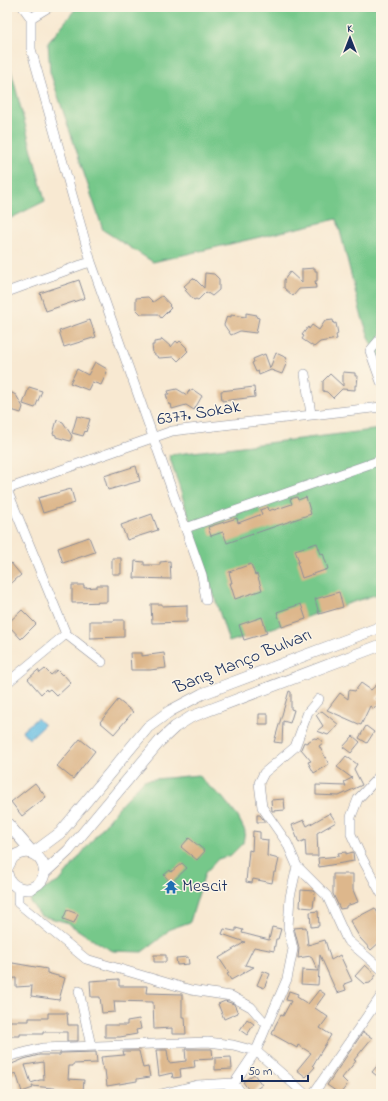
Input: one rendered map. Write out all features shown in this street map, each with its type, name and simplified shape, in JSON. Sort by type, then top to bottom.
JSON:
[{"type":"main road","name":"Barış Manço Bulvarı","points":[[33,853],[60,833],[148,727],[170,711],[202,694],[381,627]]},
{"type":"main road","name":"Barış Manço Bulvarı","points":[[11,882],[26,889],[34,887],[41,881],[44,873],[68,851],[160,740],[175,727],[191,717],[381,645]]},
{"type":"main road","points":[[7,823],[43,864],[44,873]]},
{"type":"main road","points":[[7,868],[10,860],[16,854],[24,852],[33,853]]},
{"type":"street","points":[[23,7],[31,18],[31,49],[91,262],[202,574],[206,600]]},
{"type":"street","points":[[31,18],[47,7]]},
{"type":"street","points":[[7,292],[91,262]]},
{"type":"street","points":[[381,338],[370,351],[381,382]]},
{"type":"street","points":[[305,374],[311,414]]},
{"type":"street","name":"6377. Sokak","points":[[7,489],[172,431],[381,407]]},
{"type":"street","points":[[186,528],[381,460]]},
{"type":"street","points":[[7,489],[66,634],[102,662]]},
{"type":"street","points":[[7,683],[66,634]]},
{"type":"street","points":[[318,699],[308,712],[295,747],[264,773],[259,783],[262,807],[287,842],[297,866],[327,896],[347,940],[381,970]]},
{"type":"street","points":[[381,774],[358,799],[351,817],[351,834],[381,893]]},
{"type":"street","points":[[227,1094],[256,1051],[287,979],[293,949],[288,927],[290,897],[297,866]]},
{"type":"street","points":[[11,882],[18,903],[86,959],[191,990],[231,996],[251,1007],[267,1025]]},
{"type":"street","points":[[78,991],[91,1046]]},
{"type":"street","points":[[313,1094],[381,996]]},
{"type":"street","points":[[8,1056],[42,1048],[208,1042],[233,1045],[256,1051],[305,1094]]},
{"type":"street","points":[[161,1094],[197,1084],[234,1083]]},
{"type":"street","points":[[234,1083],[242,1094]]},
{"type":"green space","points":[[77,7],[381,7],[381,371],[361,314],[337,219],[153,262],[103,230],[50,72],[48,43]]},
{"type":"green space","points":[[7,55],[45,201],[7,220]]},
{"type":"green space","points":[[381,429],[381,593],[229,642],[169,455]]},
{"type":"green space","points":[[199,775],[205,783],[222,797],[238,817],[245,831],[243,843],[231,855],[218,859],[205,873],[190,922],[170,929],[142,952],[113,951],[96,942],[66,922],[41,916],[30,902],[33,895],[60,881],[117,809],[144,780]]},
{"type":"water","points":[[37,718],[44,725],[29,739],[22,731]]},
{"type":"building","points":[[315,268],[315,271],[317,271],[317,281],[315,281],[316,288],[299,289],[293,296],[284,288],[284,280],[290,272],[302,283],[302,269]]},
{"type":"building","points":[[205,273],[214,274],[219,279],[219,290],[212,296],[206,292],[198,300],[194,300],[185,290],[187,289],[184,286],[193,278],[204,288]]},
{"type":"building","points":[[79,280],[85,298],[46,311],[40,293]]},
{"type":"building","points":[[162,296],[171,308],[161,318],[158,314],[141,314],[136,309],[136,298],[148,297],[153,302]]},
{"type":"building","points":[[246,313],[257,315],[256,317],[259,318],[256,333],[240,331],[231,335],[224,325],[227,316],[231,317],[231,315],[246,317]]},
{"type":"building","points":[[90,320],[96,337],[64,347],[59,331]]},
{"type":"building","points":[[333,320],[334,324],[336,323],[338,334],[336,335],[337,339],[320,342],[314,347],[302,339],[304,336],[302,335],[308,327],[309,329],[312,325],[319,330],[325,321]]},
{"type":"building","points":[[162,339],[171,347],[176,341],[178,343],[180,341],[188,351],[178,361],[174,357],[159,358],[153,353],[152,345],[154,345],[154,342],[161,341]]},
{"type":"building","points":[[276,353],[287,358],[282,374],[271,370],[259,375],[252,363],[254,362],[253,359],[265,354],[270,368]]},
{"type":"building","points":[[95,362],[107,369],[101,385],[92,382],[88,390],[70,383],[77,369],[88,375]]},
{"type":"building","points":[[343,372],[355,373],[355,376],[358,376],[357,385],[355,385],[355,390],[342,389],[333,398],[327,392],[323,391],[323,381],[330,374],[343,386]]},
{"type":"building","points":[[29,387],[42,391],[35,408],[23,404]]},
{"type":"building","points":[[254,387],[255,397],[222,401],[221,391]]},
{"type":"building","points":[[177,389],[187,395],[189,390],[191,391],[192,389],[202,396],[194,410],[186,405],[172,409],[171,404],[169,405],[166,394],[169,394],[168,391]]},
{"type":"building","points":[[10,392],[16,395],[23,407],[21,413],[8,409],[9,406],[7,406],[7,400]]},
{"type":"building","points":[[77,416],[90,419],[86,432],[85,431],[83,436],[72,433]]},
{"type":"building","points":[[57,420],[63,422],[72,436],[70,441],[56,437],[56,435],[53,434]]},
{"type":"building","points":[[136,466],[140,481],[108,490],[104,476]]},
{"type":"building","points":[[71,489],[75,503],[43,513],[38,498]]},
{"type":"building","points":[[297,497],[298,500],[306,497],[311,514],[227,543],[223,532],[211,536],[208,527],[237,518],[238,523],[262,514],[260,510],[268,507],[269,511],[292,504],[290,499]]},
{"type":"building","points":[[152,514],[158,530],[127,540],[121,525]]},
{"type":"building","points":[[89,537],[95,552],[63,563],[58,548]]},
{"type":"building","points":[[317,543],[321,554],[323,553],[328,569],[302,578],[295,550]]},
{"type":"building","points":[[112,558],[121,558],[121,574],[112,574]]},
{"type":"building","points":[[135,561],[144,562],[144,565],[160,565],[160,562],[170,561],[171,579],[134,578]]},
{"type":"building","points":[[11,563],[21,575],[7,587],[7,567]]},
{"type":"building","points":[[251,564],[255,575],[257,574],[262,590],[235,599],[230,583],[232,583],[229,572]]},
{"type":"building","points":[[72,585],[84,585],[84,588],[97,587],[97,585],[107,585],[107,602],[72,603]]},
{"type":"building","points":[[339,592],[343,607],[319,614],[315,599]]},
{"type":"building","points":[[151,604],[162,604],[162,606],[187,605],[187,622],[152,623]]},
{"type":"building","points":[[301,604],[306,619],[282,627],[277,612]]},
{"type":"building","points":[[22,610],[36,624],[21,639],[8,623]]},
{"type":"building","points":[[262,617],[267,633],[244,640],[239,625]]},
{"type":"building","points":[[124,620],[124,637],[90,638],[90,621]]},
{"type":"building","points":[[130,653],[142,653],[142,656],[164,653],[166,668],[131,670]]},
{"type":"building","points":[[45,669],[51,675],[57,670],[71,683],[57,696],[50,689],[47,691],[46,689],[41,694],[28,679],[38,670],[40,673]]},
{"type":"building","points":[[381,681],[381,693],[376,698],[380,701],[374,709],[370,706],[361,725],[327,710],[340,693],[348,699],[349,690],[355,691],[361,683],[371,690]]},
{"type":"building","points":[[289,691],[291,692],[291,709],[294,710],[290,723],[283,721],[282,743],[274,742]]},
{"type":"building","points":[[118,700],[133,712],[114,734],[100,722]]},
{"type":"building","points":[[322,711],[339,725],[328,735],[317,731],[323,726],[316,715]]},
{"type":"building","points":[[259,714],[268,714],[268,724],[259,724]]},
{"type":"building","points":[[366,726],[374,732],[367,743],[359,738]]},
{"type":"building","points":[[353,736],[360,742],[351,753],[343,747]]},
{"type":"building","points":[[314,738],[320,739],[323,743],[319,746],[329,764],[314,773],[308,762],[311,761],[301,749],[304,742],[306,743]]},
{"type":"building","points":[[80,739],[95,751],[73,779],[57,766]]},
{"type":"building","points":[[346,756],[357,764],[354,769],[362,785],[339,796],[316,795],[316,785],[346,786],[344,782],[352,778],[337,767]]},
{"type":"building","points":[[35,783],[46,797],[22,816],[11,802]]},
{"type":"building","points":[[284,799],[285,810],[272,811],[271,800]]},
{"type":"building","points":[[330,813],[336,822],[317,833],[318,856],[306,856],[305,840],[299,843],[292,825],[304,820],[307,826]]},
{"type":"building","points":[[257,815],[260,815],[265,822],[257,822]]},
{"type":"building","points":[[253,831],[260,832],[260,839],[268,840],[267,856],[279,859],[272,883],[253,879],[252,883],[246,882],[249,850],[252,851]]},
{"type":"building","points":[[189,838],[205,851],[197,860],[181,847]]},
{"type":"building","points":[[346,852],[346,854],[353,852],[354,861],[319,867],[318,858],[339,856],[338,853]]},
{"type":"building","points":[[182,863],[187,868],[171,883],[164,875],[170,870],[171,872]]},
{"type":"building","points":[[333,874],[353,874],[353,890],[358,902],[346,906],[346,908],[340,909],[333,894]]},
{"type":"building","points":[[301,890],[315,892],[313,908],[300,907]]},
{"type":"building","points":[[375,908],[381,919],[381,941],[371,950],[360,938],[350,921]]},
{"type":"building","points":[[67,910],[78,914],[74,923],[63,919]]},
{"type":"building","points":[[318,911],[319,926],[311,927],[310,912]]},
{"type":"building","points":[[272,927],[281,929],[278,939],[276,939],[274,951],[254,947],[245,965],[254,967],[231,980],[227,974],[229,973],[219,958],[245,942],[222,934],[224,929],[236,931],[236,928],[243,930],[242,933],[269,940]]},
{"type":"building","points":[[306,927],[308,945],[325,940],[331,960],[340,955],[352,981],[344,984],[346,990],[337,993],[320,955],[318,985],[301,984],[302,970],[318,971],[311,956],[298,958],[299,948],[294,928]]},
{"type":"building","points":[[154,955],[166,955],[166,962],[154,962]]},
{"type":"building","points":[[188,957],[189,964],[177,965],[176,958]]},
{"type":"building","points":[[7,962],[47,969],[47,973],[65,978],[59,1000],[31,996],[32,986],[16,987],[16,978],[7,979]]},
{"type":"building","points":[[365,965],[376,975],[370,983],[364,984],[355,976]]},
{"type":"building","points":[[263,971],[270,974],[264,988],[257,985]]},
{"type":"building","points":[[119,979],[119,986],[147,986],[146,993],[182,994],[182,1017],[185,1017],[186,1034],[172,1034],[172,1028],[154,1029],[153,1002],[114,1001],[115,1012],[102,1013],[100,997],[91,997],[90,981]]},
{"type":"building","points":[[319,990],[325,994],[315,1008],[328,1017],[320,1028],[331,1035],[313,1065],[315,1067],[306,1077],[297,1070],[311,1053],[298,1045],[297,1048],[272,1034],[281,1015],[283,1016],[291,1001],[286,1000],[289,991],[298,994],[297,997],[308,1004]]},
{"type":"building","points":[[225,1001],[234,1004],[238,1013],[224,1019],[218,1004]]},
{"type":"building","points":[[48,1013],[67,1013],[68,1025],[78,1025],[78,1041],[67,1041],[67,1032],[43,1032],[43,1034],[20,1034],[20,1036],[7,1036],[7,1021],[29,1021],[29,1018],[48,1018]]},
{"type":"building","points":[[139,1019],[141,1029],[136,1030],[137,1034],[120,1037],[105,1037],[105,1025],[127,1025],[127,1021]]},
{"type":"building","points":[[247,1019],[254,1024],[247,1035],[240,1030]]},
{"type":"building","points":[[363,1032],[372,1038],[342,1078],[348,1084],[340,1094],[327,1085]]},
{"type":"building","points":[[185,1049],[212,1049],[213,1059],[194,1060],[195,1067],[180,1069],[181,1077],[173,1078],[172,1073],[159,1076],[156,1050],[167,1050],[169,1063],[186,1061]]},
{"type":"building","points":[[123,1051],[139,1051],[143,1068],[148,1067],[150,1077],[137,1079],[137,1081],[107,1086],[105,1070],[103,1070],[101,1057],[124,1055]]},
{"type":"building","points":[[96,1052],[97,1063],[73,1064],[73,1066],[69,1066],[68,1079],[84,1080],[83,1091],[32,1086],[33,1088],[22,1092],[16,1073],[7,1076],[7,1066],[39,1055],[60,1055],[60,1053]],"holes":[[[43,1062],[44,1080],[31,1083],[25,1065]]]},
{"type":"building","points":[[231,1057],[232,1069],[215,1070],[215,1058]]},
{"type":"building","points":[[381,1061],[381,1079],[372,1072]]},
{"type":"building","points":[[254,1074],[262,1085],[251,1093],[243,1082]]},
{"type":"place","name":"Mescit","points":[[171,887]]}]
